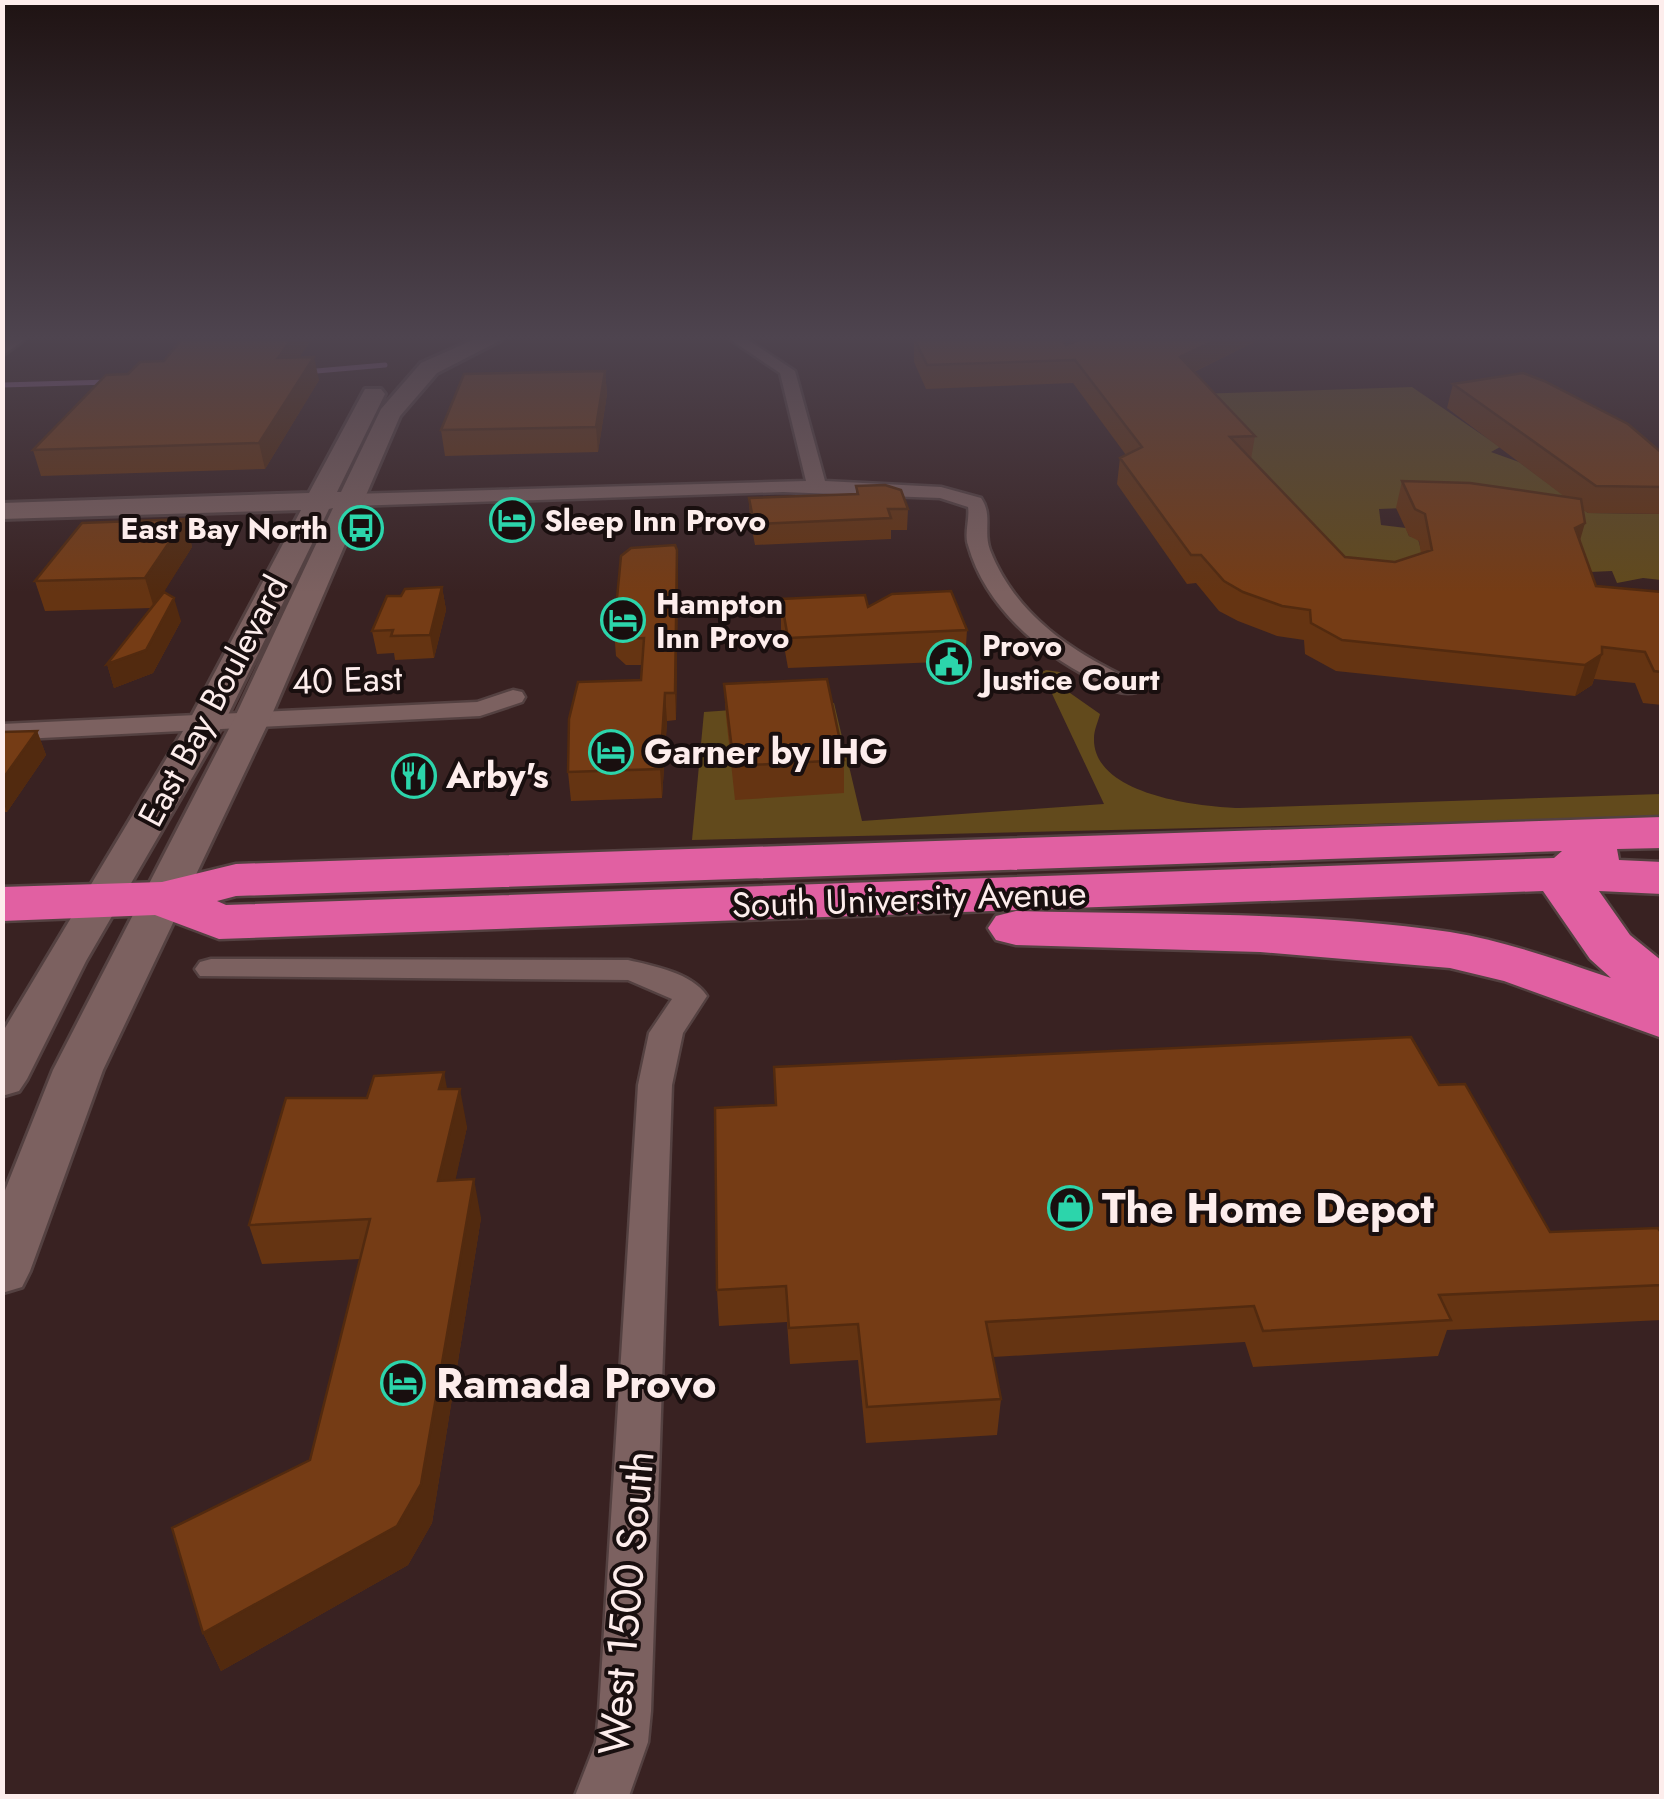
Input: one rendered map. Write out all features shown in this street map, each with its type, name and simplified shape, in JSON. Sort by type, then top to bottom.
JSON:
[{"type":"highway","name":"South University Avenue","points":[[2,904],[162,898],[236,880],[1662,832]]},
{"type":"highway","points":[[1662,844],[1608,852],[1580,861],[1568,874],[1567,886],[1601,936],[1662,992]]},
{"type":"highway","name":"South University Avenue","points":[[162,898],[219,922],[618,911],[1568,874]]},
{"type":"highway","points":[[1568,874],[1662,878]]},
{"type":"highway","points":[[618,911],[864,924],[1260,935],[1450,950],[1522,967],[1662,1018]]},
{"type":"street","points":[[335,500],[346,440],[356,424]]},
{"type":"street","points":[[335,500],[383,424]]},
{"type":"street","points":[[801,424],[817,486]]},
{"type":"street","points":[[2,510],[817,486],[916,489],[974,501],[980,511],[977,544],[1012,609],[1033,633],[1083,668],[1127,687]]},
{"type":"street","name":"East Bay Boulevard","points":[[2,1271],[78,1070],[252,719],[335,500]]},
{"type":"street","name":"East Bay Boulevard","points":[[2,1079],[62,965],[104,900],[335,500]]},
{"type":"street","name":"40 East","points":[[2,732],[480,709],[513,697]]},
{"type":"street","name":"South University Avenue","points":[[1568,874],[1662,870]]},
{"type":"street","name":"West 1500 South","points":[[212,969],[628,970],[654,976],[691,996],[666,1033],[655,1084],[625,1711],[622,1742],[602,1796]]},
{"type":"shaded area","points":[[1193,424],[1466,424],[1500,447],[1491,452],[1519,462],[1588,513],[1661,514],[1661,580],[1643,578],[1617,583],[1612,571],[1590,572],[1404,508],[1379,509],[1381,525],[1406,528],[1409,536],[1418,539],[1428,574],[1323,566]]},
{"type":"shaded area","points":[[1046,670],[1066,673],[1071,681],[1070,693],[1100,714],[1094,738],[1098,757],[1110,773],[1129,785],[1175,800],[1239,808],[1661,794],[1661,817],[692,840],[704,712],[834,703],[862,821],[1104,804],[1046,681],[1031,682],[1029,678]]},
{"type":"building","points":[[58,424],[271,424],[259,443],[33,450]]},
{"type":"building","points":[[443,424],[596,424],[596,427],[441,430]]},
{"type":"building","points":[[1124,424],[1244,424],[1255,436],[1230,437],[1345,557],[1395,562],[1432,550],[1425,514],[1415,509],[1402,481],[1470,483],[1581,499],[1585,523],[1575,528],[1596,586],[1662,592],[1662,672],[1654,671],[1645,652],[1602,647],[1602,654],[1585,665],[1342,640],[1311,623],[1310,610],[1282,606],[1243,592],[1224,581],[1201,555],[1191,555],[1120,458],[1142,447]]},
{"type":"building","points":[[1509,424],[1628,424],[1662,453],[1662,487],[1596,486]]},
{"type":"building","points":[[885,485],[901,490],[908,509],[888,509],[891,518],[754,524],[749,498],[858,494],[856,486]]},
{"type":"building","points":[[185,519],[145,578],[35,581],[82,523]]},
{"type":"building","points":[[675,545],[675,693],[665,693],[660,769],[568,772],[569,719],[578,682],[641,680],[644,638],[624,639],[614,630],[621,556],[631,548]]},
{"type":"building","points":[[442,587],[430,635],[391,636],[393,630],[372,631],[387,596],[401,596],[405,589]]},
{"type":"building","points":[[951,591],[967,630],[788,638],[781,599],[865,595],[868,607],[892,594]]},
{"type":"building","points":[[164,592],[174,598],[146,650],[107,664]]},
{"type":"building","points":[[827,679],[844,760],[734,766],[724,684]]},
{"type":"building","points":[[37,731],[2,780],[2,732]]},
{"type":"building","name":"The Home Depot","points":[[1411,1037],[1439,1085],[1465,1084],[1550,1232],[1658,1228],[1662,1234],[1662,1285],[1439,1295],[1451,1320],[1263,1331],[1254,1306],[986,1322],[1001,1399],[867,1407],[858,1324],[789,1328],[786,1286],[717,1290],[715,1108],[776,1105],[774,1067]]},
{"type":"building","name":"Ramada Provo","points":[[444,1072],[439,1089],[460,1089],[438,1181],[474,1179],[421,1484],[397,1526],[203,1633],[172,1528],[310,1460],[370,1219],[249,1225],[286,1098],[367,1098],[374,1076]]},
{"type":"place","name":"Sleep Inn Provo","points":[[512,520]]},
{"type":"place","name":"East Bay North","points":[[361,528]]},
{"type":"place","name":"Hampton Inn Provo","points":[[623,620]]},
{"type":"place","name":"Provo Justice Court","points":[[949,662]]},
{"type":"place","name":"Garner by IHG","points":[[611,752]]},
{"type":"place","name":"Arby's","points":[[414,776]]},
{"type":"place","name":"The Home Depot","points":[[1070,1208]]},
{"type":"place","name":"Ramada Provo","points":[[403,1383]]}]
